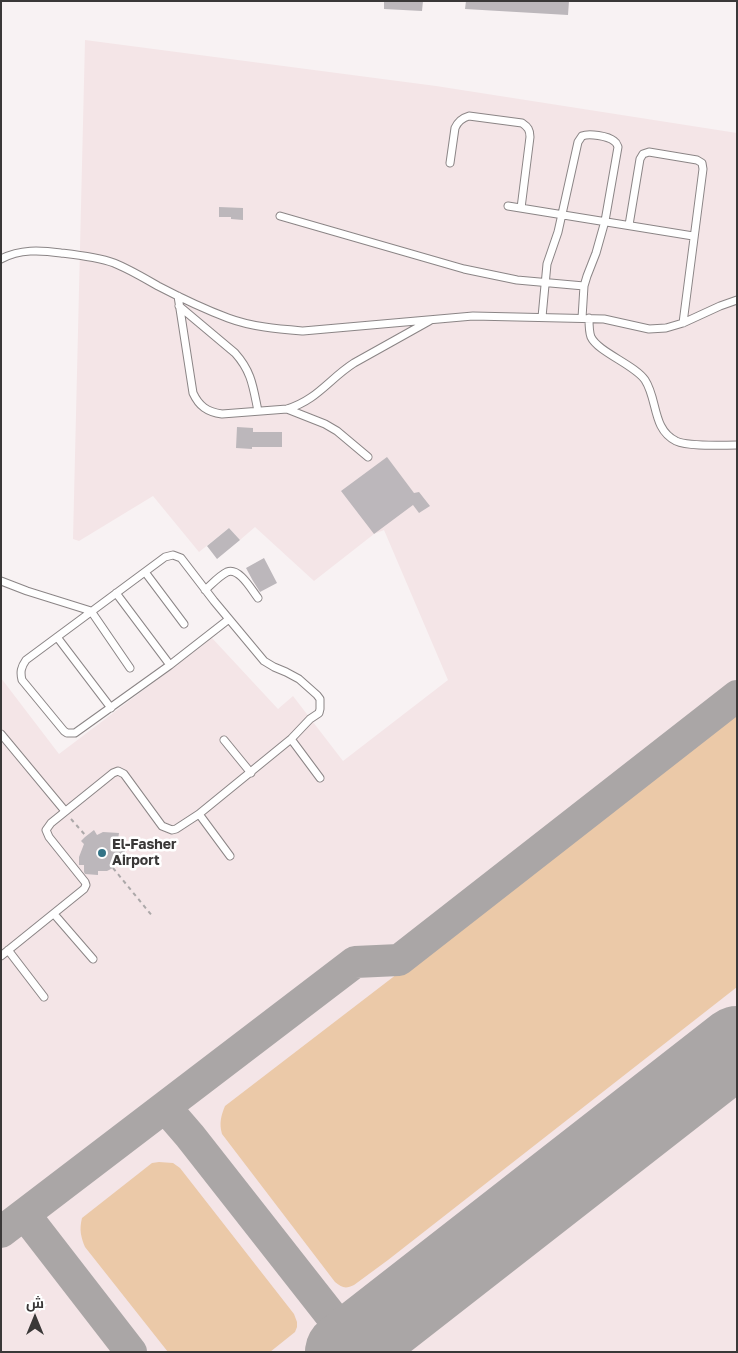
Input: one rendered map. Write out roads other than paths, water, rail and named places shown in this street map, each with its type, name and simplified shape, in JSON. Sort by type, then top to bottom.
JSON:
[{"type":"lane","points":[[450,163],[455,128],[464,117],[478,117],[526,125],[529,129],[530,137],[521,208]]},
{"type":"lane","points":[[542,317],[549,256],[558,232],[578,142],[582,136],[589,134],[611,139],[618,147],[605,221],[584,286],[585,318],[590,334],[594,342],[636,371],[645,380],[658,421],[662,430],[669,436],[685,444],[737,445]]},
{"type":"lane","points":[[629,225],[641,156],[649,152],[700,161],[703,166],[682,323]]},
{"type":"lane","points":[[508,206],[693,236]]},
{"type":"lane","points":[[280,216],[464,269],[518,280],[584,286]]},
{"type":"lane","points":[[1,259],[20,252],[35,250],[98,259],[126,269],[178,296],[228,318],[253,325],[303,331],[472,316],[604,319],[649,329],[666,328],[737,300]]},
{"type":"lane","points":[[178,296],[193,393],[197,402],[204,408],[212,413],[222,414],[287,409],[307,401],[343,370],[434,318]]},
{"type":"lane","points":[[179,306],[241,360],[250,377],[258,410]]},
{"type":"lane","points":[[287,409],[325,424],[337,431],[368,457]]},
{"type":"lane","points":[[1,956],[84,889],[86,885],[47,834],[48,826],[113,773],[118,771],[124,774],[162,826],[176,829],[199,814],[251,773],[291,739],[310,719],[319,713],[320,709],[320,699],[317,695],[293,675],[274,667],[264,660],[205,590],[181,558],[173,555],[165,557],[26,660],[21,669],[22,680],[64,731],[75,733],[170,665],[229,619]]},
{"type":"lane","points":[[205,590],[225,573],[232,571],[239,574],[258,598]]},
{"type":"lane","points":[[146,572],[184,624]]},
{"type":"lane","points":[[1,581],[91,611],[130,668]]},
{"type":"lane","points":[[116,594],[170,665]]},
{"type":"lane","points":[[57,637],[111,708]]},
{"type":"lane","points":[[1,734],[65,812]]},
{"type":"lane","points":[[291,739],[320,778]]},
{"type":"lane","points":[[224,740],[251,773]]},
{"type":"lane","points":[[199,814],[230,856]]},
{"type":"lane","points":[[54,914],[93,959]]},
{"type":"lane","points":[[8,950],[44,997]]},
{"type":"place","name":"El-Fasher Airport","points":[[102,853]]}]
